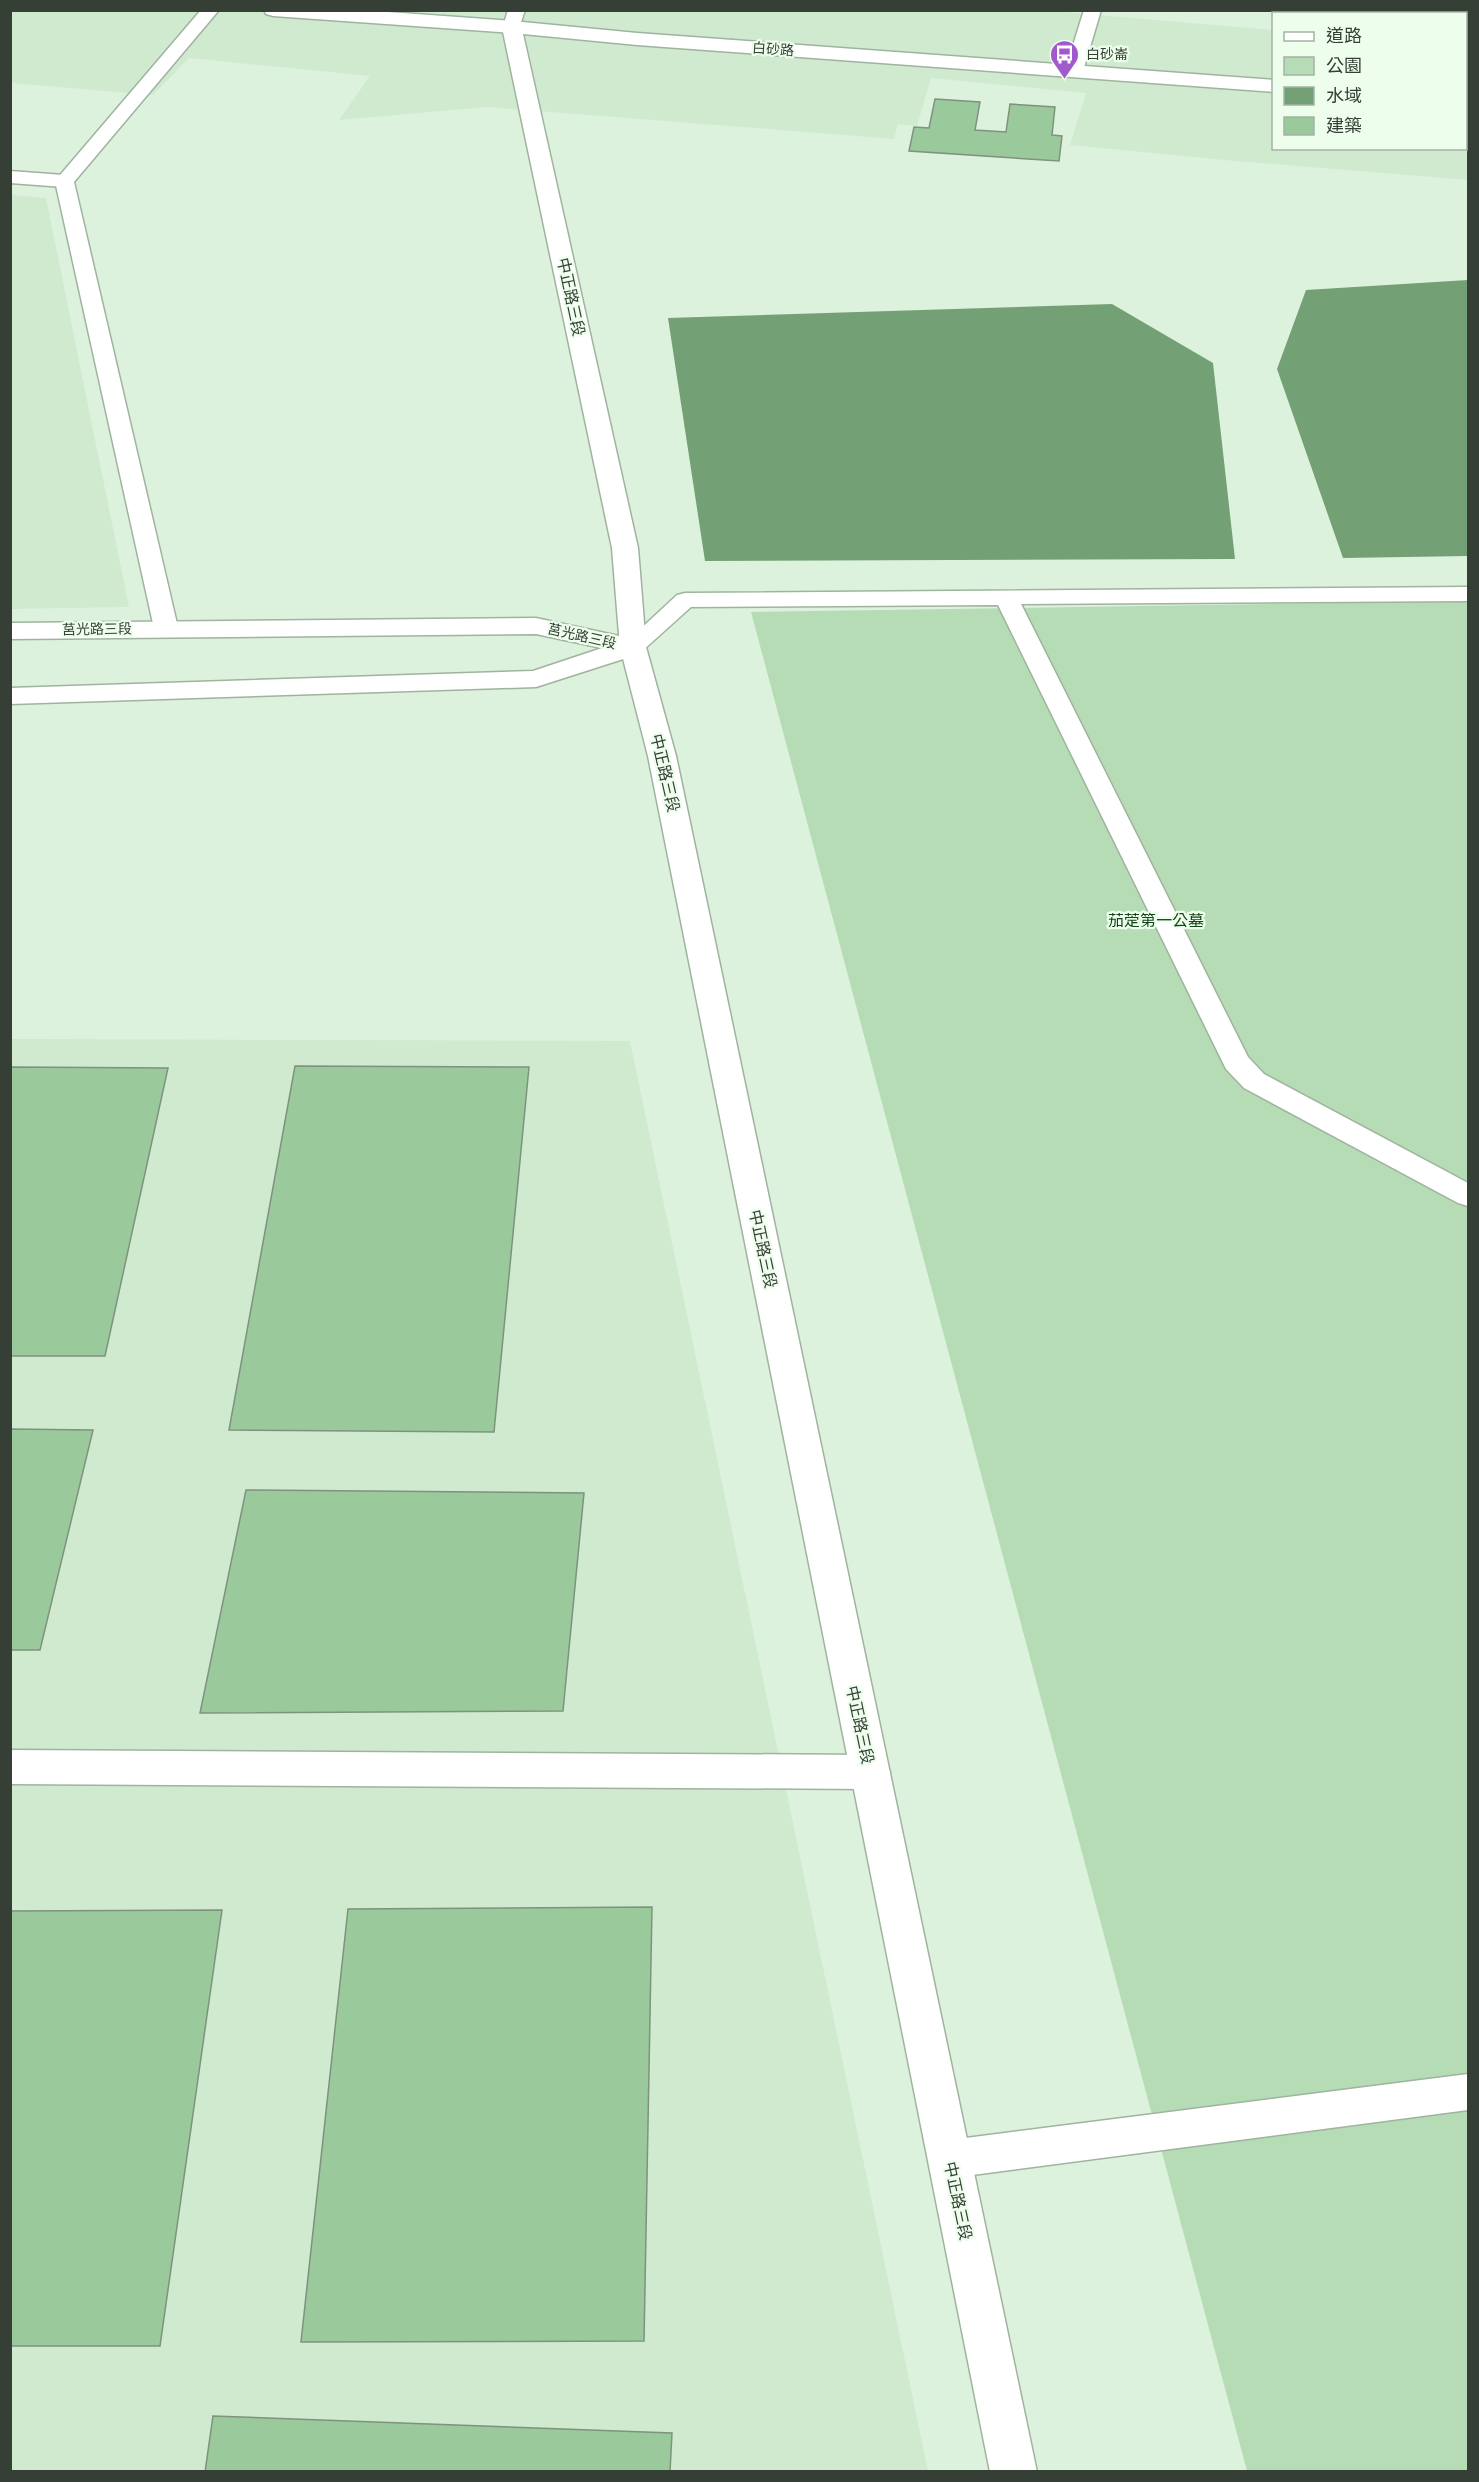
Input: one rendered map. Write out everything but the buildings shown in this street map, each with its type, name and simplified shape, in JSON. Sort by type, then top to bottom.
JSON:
[{"type":"main road","name":"白砂路","points":[[273,10],[514,19],[637,39],[1272,86]]},
{"type":"main road","name":"中正路三段","points":[[514,19],[625,548],[633,648],[662,756],[1014,2472]]},
{"type":"main road","points":[[10,177],[64,181]]},
{"type":"main road","name":"莒光路三段","points":[[10,631],[536,626],[633,648]]},
{"type":"main road","name":"莒光路三段","points":[[10,696],[536,679],[633,648]]},
{"type":"main road","points":[[10,1767],[870,1772]]},
{"type":"lane","points":[[166,628],[64,181],[211,10]]},
{"type":"lane","points":[[1074,71],[1093,10]]},
{"type":"lane","points":[[633,648],[685,600],[1468,594]]},
{"type":"lane","points":[[1006,598],[1236,1062],[1254,1081],[1468,1196]]},
{"type":"lane","points":[[950,2160],[1468,2092]]},
{"type":"shaded area","points":[[1041,10],[1272,30],[1272,150],[1467,150],[1468,46],[1468,180],[1070,145],[1086,93],[931,78],[917,126],[898,124],[894,139],[487,107],[339,120],[370,76],[189,58],[153,95],[11,83],[10,11]]},
{"type":"shaded area","points":[[11,195],[46,198],[129,607],[11,609]]},
{"type":"shaded area","points":[[11,1039],[630,1041],[928,2471],[11,2472]]},
{"type":"green space","name":"茄萣第一公墓","points":[[1468,601],[1468,2471],[1247,2471],[751,612]]},
{"type":"water","points":[[1468,280],[1468,556],[1343,558],[1277,369],[1306,290]]},
{"type":"water","points":[[1112,304],[1213,363],[1235,559],[705,561],[668,318]]},
{"type":"place","name":"白砂崙","points":[[1065,80]]}]
